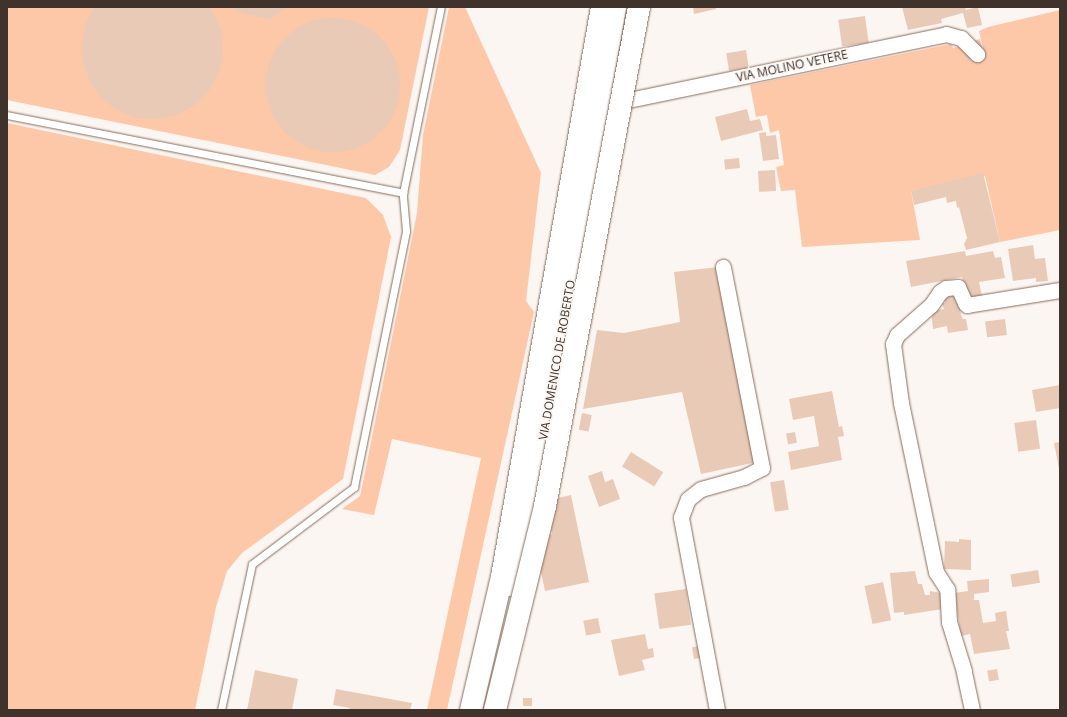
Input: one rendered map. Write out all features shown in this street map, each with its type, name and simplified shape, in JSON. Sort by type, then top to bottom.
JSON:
[{"type":"highway","points":[[471,710],[502,577],[602,7]]},
{"type":"highway","points":[[495,710],[545,506],[639,7]]},
{"type":"street","name":"VIA DOMENICO DE ROBERTO","points":[[482,710],[530,504],[552,391],[618,7]]},
{"type":"street","name":"VIA MOLINO VETERE","points":[[601,106],[946,34],[961,38],[977,54]]},
{"type":"street","points":[[717,710],[681,517],[688,499],[701,489],[744,477],[762,468],[723,268]]},
{"type":"street","points":[[972,710],[964,671],[949,622],[947,589],[936,572],[901,403],[893,344],[897,335],[931,305],[940,292],[946,288],[958,287],[967,305],[1060,290]]},
{"type":"lane","points":[[221,710],[252,564],[354,487],[406,231],[403,193],[442,7]]},
{"type":"lane","points":[[7,115],[403,193]]},
{"type":"shaded area","points":[[7,7],[429,7],[400,150],[389,167],[375,175],[7,100]]},
{"type":"shaded area","points":[[449,7],[465,7],[541,173],[526,301],[534,312],[447,710],[427,710],[481,458],[392,439],[374,515],[342,509],[360,496],[362,487],[417,213],[423,135]]},
{"type":"shaded area","points":[[1060,10],[1060,230],[1000,242],[985,176],[911,191],[920,240],[802,247],[795,190],[781,191],[776,167],[784,165],[779,130],[770,133],[767,115],[756,117],[750,85],[951,44],[953,48],[965,45],[969,61],[985,58],[979,31],[988,27]]},
{"type":"shaded area","points":[[7,123],[366,198],[383,215],[391,237],[343,479],[242,553],[227,571],[216,607],[195,710],[7,710]]},
{"type":"building","points":[[95,7],[209,7],[215,15],[222,34],[223,55],[218,74],[208,92],[194,106],[176,115],[156,119],[136,118],[117,110],[101,98],[90,82],[83,62],[82,42],[86,22]]},
{"type":"building","points":[[233,7],[288,7],[270,19],[237,12]]},
{"type":"building","points":[[693,7],[716,7],[716,9],[694,14]]},
{"type":"building","points":[[902,7],[965,7],[966,10],[978,7],[982,25],[967,28],[963,13],[941,19],[942,23],[908,30]]},
{"type":"building","points":[[865,16],[869,43],[842,46],[838,20]]},
{"type":"building","points":[[326,18],[340,18],[359,23],[381,37],[395,59],[399,72],[399,98],[395,111],[381,133],[359,147],[340,152],[326,152],[307,147],[285,133],[271,111],[266,92],[266,78],[271,59],[285,37],[307,23]]},
{"type":"building","points":[[980,39],[985,56],[967,62],[962,44]]},
{"type":"building","points":[[746,50],[749,68],[729,71],[726,53]]},
{"type":"building","points":[[747,109],[750,121],[760,119],[763,130],[721,141],[715,117]]},
{"type":"building","points":[[766,132],[766,136],[776,135],[779,159],[763,161],[759,133]]},
{"type":"building","points":[[739,158],[740,168],[725,170],[724,160]]},
{"type":"building","points":[[775,170],[776,191],[759,192],[758,171]]},
{"type":"building","points":[[983,173],[1000,242],[966,250],[964,244],[967,238],[956,201],[947,203],[946,197],[914,205],[911,191]]},
{"type":"building","points":[[1033,245],[1035,259],[1045,258],[1048,281],[1036,282],[1036,278],[1013,281],[1008,249]]},
{"type":"building","points":[[965,251],[966,256],[993,251],[995,258],[1001,257],[1005,278],[979,282],[982,296],[966,298],[962,277],[911,287],[906,261]]},
{"type":"building","points":[[718,267],[757,462],[701,474],[682,392],[583,409],[597,330],[624,333],[680,322],[674,272]]},
{"type":"building","points":[[954,292],[956,302],[959,301],[961,315],[963,319],[966,319],[968,330],[948,333],[947,326],[933,329],[931,311],[944,309],[942,303],[945,303],[943,294]]},
{"type":"building","points":[[1005,319],[1007,335],[987,337],[985,321]]},
{"type":"building","points":[[1060,385],[1060,408],[1036,412],[1032,390]]},
{"type":"building","points":[[832,391],[839,427],[842,426],[844,436],[838,437],[842,460],[791,470],[788,452],[819,446],[814,416],[793,420],[789,399]]},
{"type":"building","points":[[582,413],[592,415],[589,432],[579,430]]},
{"type":"building","points":[[1036,420],[1040,449],[1018,452],[1014,423]]},
{"type":"building","points":[[795,432],[797,443],[788,444],[786,434]]},
{"type":"building","points":[[1060,442],[1060,469],[1059,469],[1054,443]]},
{"type":"building","points":[[631,452],[663,472],[654,487],[622,466]]},
{"type":"building","points":[[602,471],[605,482],[613,479],[620,499],[599,507],[588,476]]},
{"type":"building","points":[[784,480],[789,510],[775,512],[770,482]]},
{"type":"building","points":[[571,495],[589,582],[545,591],[534,538],[552,534],[545,501]]},
{"type":"building","points":[[959,539],[971,540],[971,570],[944,569],[945,541],[959,542]]},
{"type":"building","points":[[1038,570],[1040,583],[1012,587],[1010,574]]},
{"type":"building","points":[[915,571],[918,584],[922,584],[925,595],[930,595],[930,591],[942,593],[943,609],[904,615],[904,612],[894,613],[890,573]]},
{"type":"building","points":[[989,579],[989,592],[974,594],[974,600],[979,600],[983,623],[996,621],[995,613],[1006,611],[1009,631],[1006,631],[1010,649],[974,654],[970,634],[961,636],[954,593],[968,591],[967,581]]},
{"type":"building","points":[[883,582],[891,620],[873,624],[864,586]]},
{"type":"building","points":[[686,589],[691,625],[659,629],[654,593]]},
{"type":"building","points":[[598,618],[601,633],[586,636],[583,621]]},
{"type":"building","points":[[645,634],[648,649],[653,648],[654,657],[642,660],[645,670],[619,676],[611,640]]},
{"type":"building","points":[[700,646],[702,658],[694,659],[692,647]]},
{"type":"building","points":[[997,669],[999,680],[989,682],[987,671]]},
{"type":"building","points":[[255,670],[298,679],[292,710],[247,710]]},
{"type":"building","points":[[336,689],[412,703],[410,710],[349,710],[350,708],[333,705]]},
{"type":"building","points":[[523,698],[532,698],[532,706],[523,706]]}]
